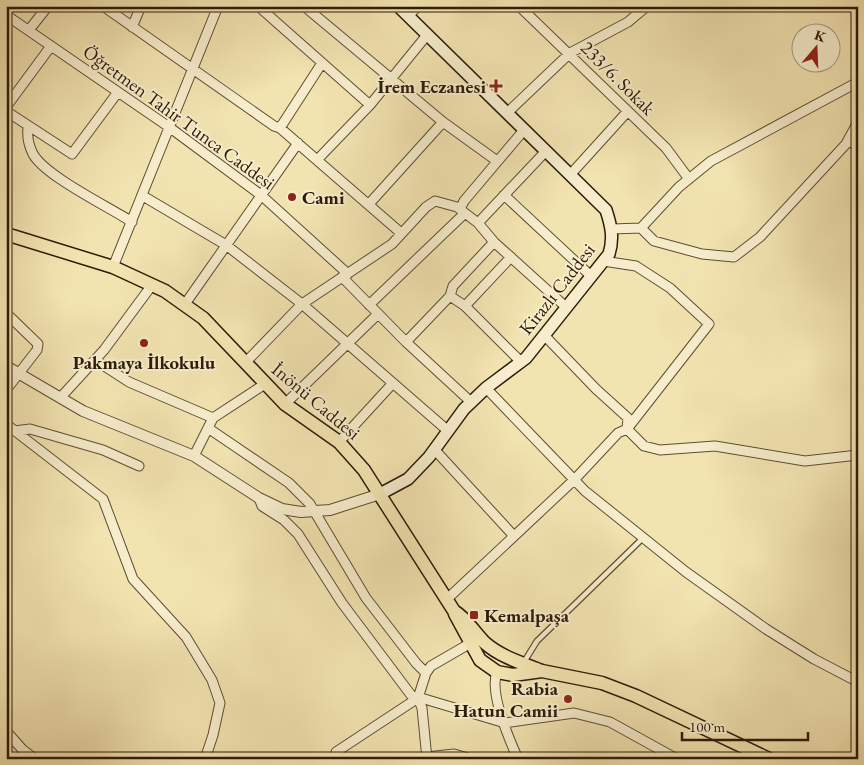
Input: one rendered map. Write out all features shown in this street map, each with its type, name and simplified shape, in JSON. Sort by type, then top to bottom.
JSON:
[{"type":"main road","name":"Kirazlı Caddesi","points":[[380,494],[408,479],[471,402],[486,388],[521,362],[603,261],[612,245],[612,229],[606,210],[398,6]]},
{"type":"main road","name":"İnönü Caddesi","points":[[6,234],[114,267],[152,284],[185,304],[211,326],[285,404],[340,442],[364,470],[454,611],[492,648],[504,656],[542,671]]},
{"type":"main road","points":[[454,611],[469,644],[480,660],[497,672],[513,675],[542,671],[583,678],[624,691],[769,759]]},
{"type":"main road","points":[[480,660],[492,648]]},
{"type":"main road","points":[[497,672],[504,656]]},
{"type":"street","points":[[29,30],[48,6]]},
{"type":"street","points":[[104,6],[192,71],[274,126],[280,128],[400,233]]},
{"type":"street","points":[[132,27],[141,6]]},
{"type":"street","points":[[114,267],[218,6]]},
{"type":"street","points":[[258,6],[370,105]]},
{"type":"street","points":[[304,6],[443,122],[498,161]]},
{"type":"street","points":[[408,16],[418,6]]},
{"type":"street","name":"233/6. Sokak","points":[[519,6],[570,53],[666,148],[690,179]]},
{"type":"street","points":[[507,113],[570,53],[628,22],[647,6]]},
{"type":"street","name":"Öğretmen Tahir Tunca Caddesi","points":[[6,15],[169,127],[261,195],[345,276],[369,305],[406,342],[471,402]]},
{"type":"street","points":[[318,160],[370,105],[427,35]]},
{"type":"street","points":[[6,107],[51,46]]},
{"type":"street","points":[[280,128],[322,63]]},
{"type":"street","points":[[612,229],[641,228],[690,179],[711,161],[858,82]]},
{"type":"street","points":[[6,112],[28,128],[72,154],[118,92]]},
{"type":"street","points":[[570,175],[628,112]]},
{"type":"street","points":[[369,204],[443,122]]},
{"type":"street","points":[[641,228],[654,241],[702,254],[734,256],[760,237],[846,144],[858,122]]},
{"type":"street","points":[[28,128],[27,135],[31,148],[41,163],[64,180],[132,222]]},
{"type":"street","points":[[369,305],[463,211],[464,201],[524,130]]},
{"type":"street","points":[[185,304],[298,143]]},
{"type":"street","points":[[478,223],[546,151]]},
{"type":"street","points":[[504,195],[591,276]]},
{"type":"street","points":[[142,196],[226,245],[302,304],[447,430]]},
{"type":"street","points":[[245,363],[302,304],[392,244],[400,233],[434,201],[463,211],[478,223],[494,242],[566,307]]},
{"type":"street","points":[[406,342],[450,296],[453,286],[494,242]]},
{"type":"street","points":[[464,306],[511,257]]},
{"type":"street","points":[[446,600],[513,535],[575,479],[618,433],[627,429],[710,324],[670,288],[636,266],[603,261]]},
{"type":"street","points":[[61,397],[95,360],[152,284]]},
{"type":"street","points":[[450,296],[464,306],[521,362]]},
{"type":"street","points":[[6,390],[37,350],[38,344],[7,314]]},
{"type":"street","points":[[285,404],[378,314]]},
{"type":"street","points":[[544,335],[596,389],[628,418],[627,429]]},
{"type":"street","points":[[95,360],[129,382],[213,418]]},
{"type":"street","points":[[6,366],[83,411],[194,456],[259,498],[290,511],[330,510],[380,494]]},
{"type":"street","points":[[340,442],[393,383]]},
{"type":"street","points":[[194,456],[213,418],[265,384]]},
{"type":"street","points":[[486,388],[585,491],[686,572],[766,629],[814,659],[858,682]]},
{"type":"street","points":[[6,424],[103,499],[133,579],[186,637],[212,680],[220,703],[213,735],[205,759]]},
{"type":"street","points":[[208,428],[289,483],[315,511],[366,598],[416,663],[426,673]]},
{"type":"street","points":[[14,431],[30,429],[103,450],[139,466]]},
{"type":"street","points":[[627,429],[644,446],[660,450],[715,446],[805,460],[858,455]]},
{"type":"street","points":[[434,448],[513,535]]},
{"type":"street","points":[[259,498],[262,506],[284,520],[298,534],[342,603],[405,689],[418,698],[505,723],[574,713],[610,722],[676,759]]},
{"type":"street","points":[[336,759],[336,752],[418,698],[426,673],[437,661],[469,644]]},
{"type":"street","points":[[497,672],[494,685],[518,759]]},
{"type":"street","points":[[418,698],[422,708],[427,758],[454,754],[470,759]]},
{"type":"street","points":[[6,730],[22,750],[35,759]]},
{"type":"lane","points":[[846,144],[858,146]]},
{"type":"lane","points":[[523,664],[537,641],[643,538]]},
{"type":"place","name":"İrem Eczanesi","points":[[496,86]]},
{"type":"place","name":"Cami","points":[[292,197]]},
{"type":"place","name":"Pakmaya İlkokulu","points":[[144,343]]},
{"type":"place","name":"Kemalpaşa","points":[[474,615]]},
{"type":"place","name":"Rabia Hatun Camii","points":[[568,699]]}]
